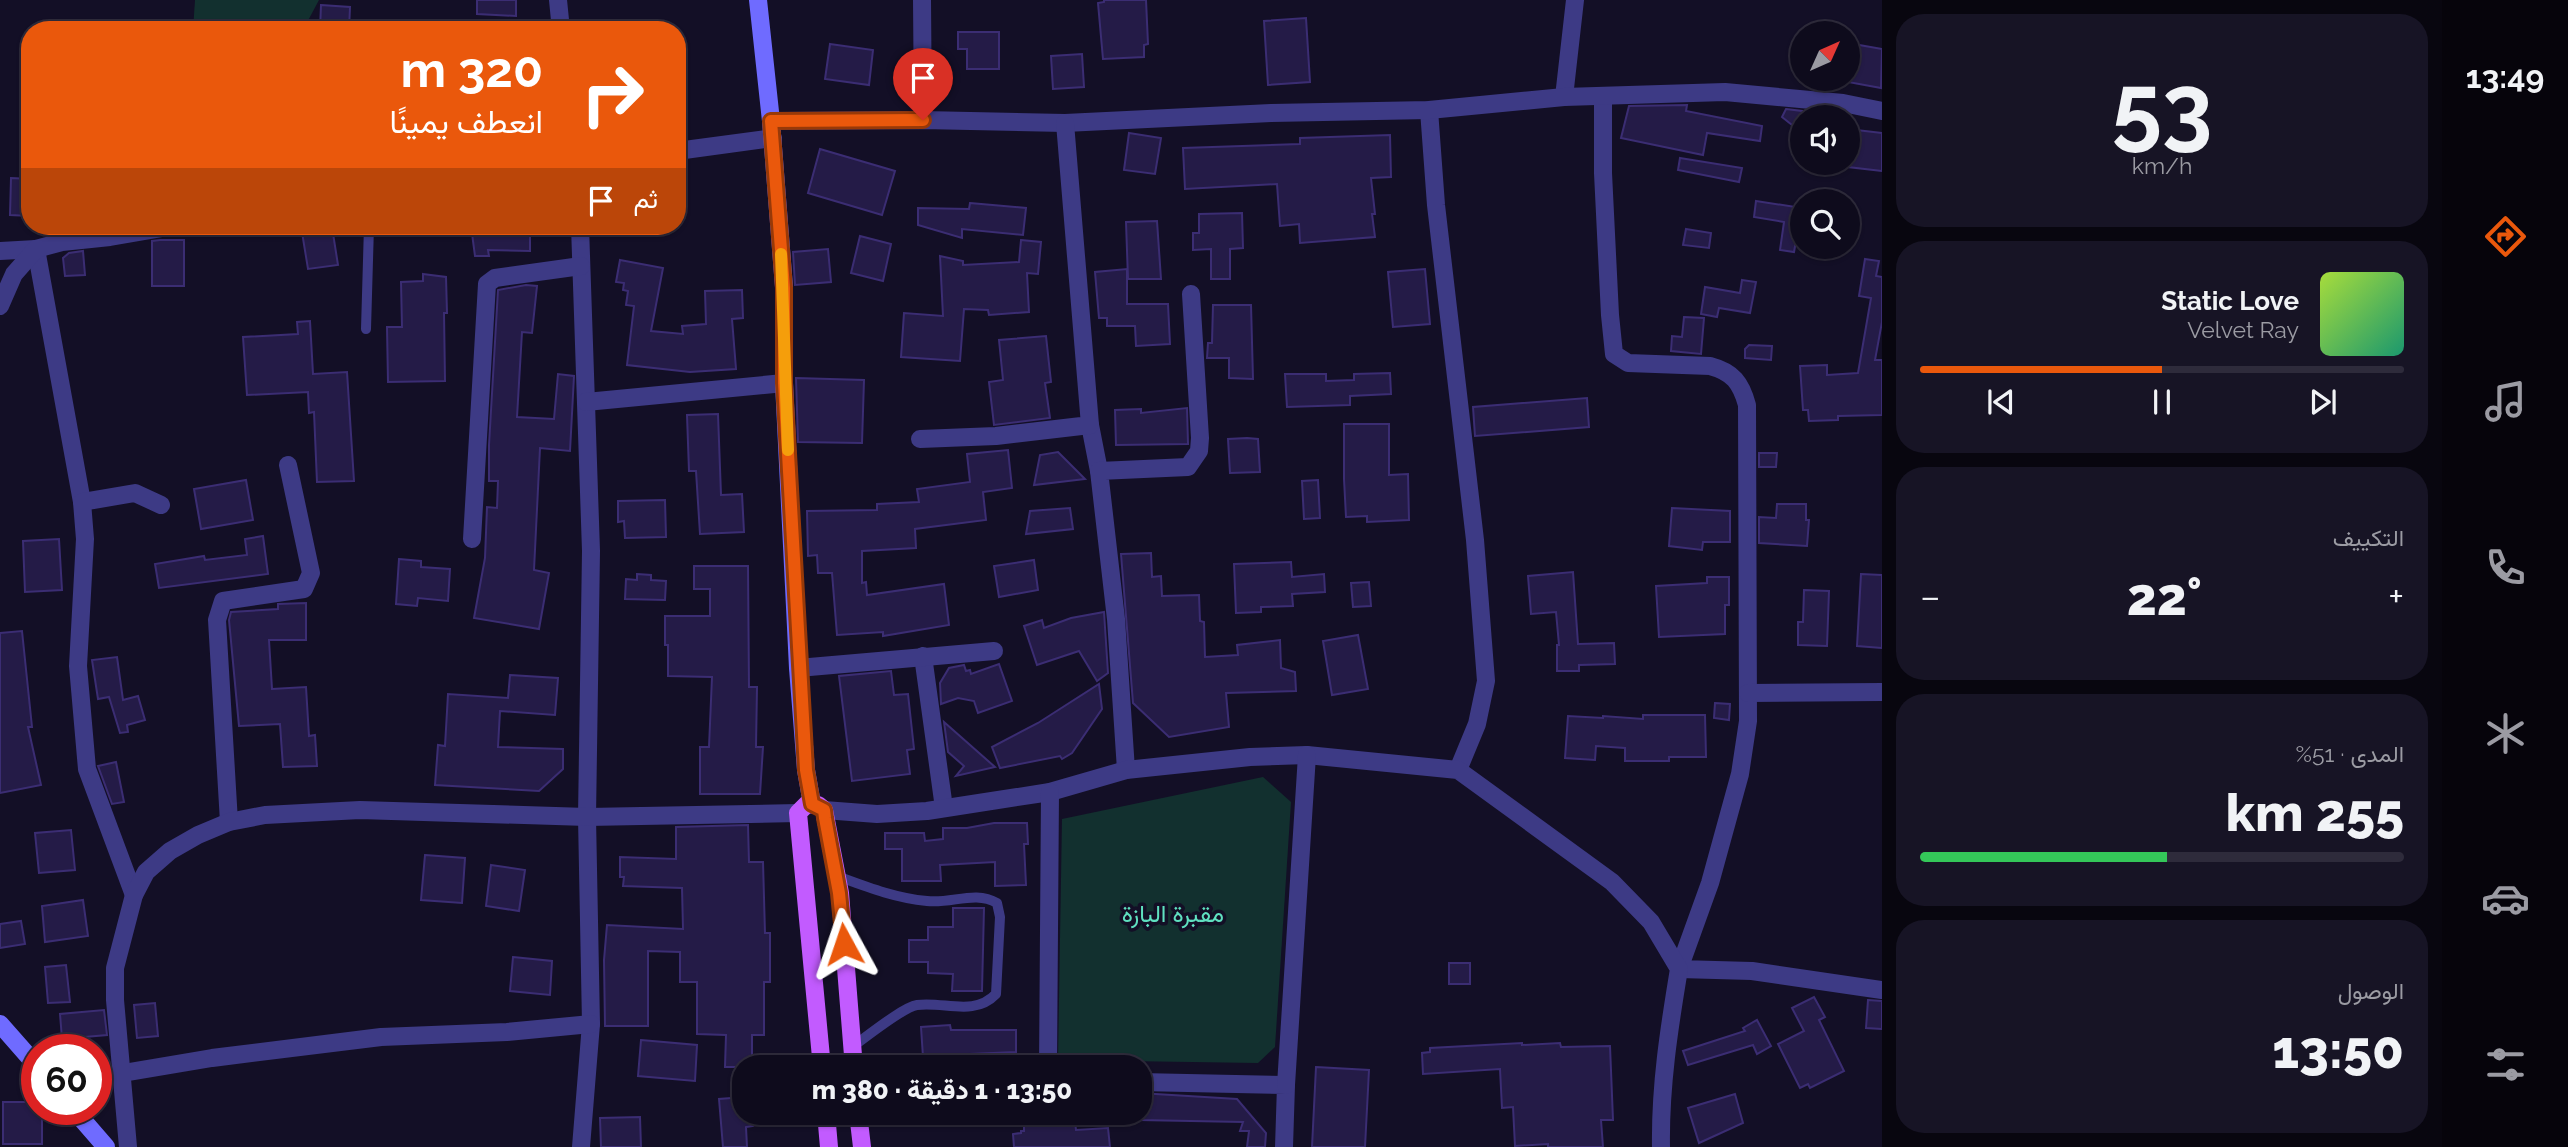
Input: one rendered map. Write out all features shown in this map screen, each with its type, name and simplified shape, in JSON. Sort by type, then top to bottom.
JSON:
[{"type":"main road","points":[[758,0],[772,130],[784,288],[784,383],[799,668],[811,809],[821,1055]]},
{"type":"main road","points":[[811,809],[836,876],[853,1055]]},
{"type":"main road","points":[[0,1024],[21,1048]]},
{"type":"main road","points":[[87,1125],[106,1147]]},
{"type":"main road","points":[[827,1125],[829,1147]]},
{"type":"main road","points":[[859,1125],[862,1147]]},
{"type":"street","points":[[558,0],[560,21]]},
{"type":"street","points":[[922,0],[923,120]]},
{"type":"street","points":[[1564,97],[1575,0]]},
{"type":"street","points":[[686,149],[772,130],[923,120],[1065,123],[1270,113],[1429,110],[1564,97],[1725,92],[1843,103],[1882,111]]},
{"type":"street","points":[[1603,96],[1603,173],[1610,316],[1615,354],[1628,363],[1710,366],[1721,369],[1734,377],[1742,388],[1747,405],[1748,721],[1740,774],[1710,883],[1679,969],[1660,1108],[1661,1147]]},
{"type":"street","points":[[1429,110],[1436,205],[1475,540],[1486,681],[1477,724],[1458,770]]},
{"type":"street","points":[[1065,123],[1090,425],[1099,471],[1116,619],[1126,770]]},
{"type":"street","points":[[0,251],[36,249],[62,242],[122,235]]},
{"type":"street","points":[[580,235],[591,551],[587,817],[591,1024],[581,1147]]},
{"type":"street","points":[[0,306],[14,274],[36,249]]},
{"type":"street","points":[[36,249],[82,502],[85,539],[78,666],[87,769],[134,895]]},
{"type":"street","points":[[472,539],[487,284],[495,278],[581,266]]},
{"type":"street","points":[[1099,471],[1188,467],[1199,452],[1191,294]]},
{"type":"street","points":[[586,402],[784,383]]},
{"type":"street","points":[[920,439],[996,436],[1090,425]]},
{"type":"street","points":[[229,822],[216,620],[223,601],[304,589],[311,573],[288,465]]},
{"type":"street","points":[[82,502],[135,494],[161,505]]},
{"type":"street","points":[[799,668],[994,651]]},
{"type":"street","points":[[923,656],[944,808]]},
{"type":"street","points":[[1748,693],[1882,692]]},
{"type":"street","points":[[128,1147],[115,1000],[115,968],[134,895],[146,872],[170,851],[229,822],[265,815],[360,810],[587,817],[811,809],[877,814],[995,802],[1050,792],[1126,770],[1250,757],[1307,755],[1458,770],[1612,882],[1651,922],[1679,969]]},
{"type":"street","points":[[1284,1147],[1307,755]]},
{"type":"street","points":[[1048,1055],[1050,792]]},
{"type":"street","points":[[1679,969],[1752,971],[1882,990]]},
{"type":"street","points":[[123,1073],[212,1058],[381,1037],[507,1032],[591,1024]]},
{"type":"street","points":[[1152,1082],[1286,1085]]},
{"type":"lane","points":[[366,328],[369,235]]},
{"type":"lane","points":[[836,876],[891,896],[931,902],[986,896],[997,903],[1000,917],[996,994],[988,1003],[970,1007],[915,1004],[852,1047]]},
{"type":"green space","points":[[195,0],[319,0],[308,21],[194,21]]},
{"type":"green space","name":"مقبرة البازة","points":[[1263,777],[1291,802],[1275,1047],[1258,1063],[1152,1061],[1152,1055],[1058,1055],[1062,819]]},
{"type":"building","points":[[477,0],[516,0],[516,16],[477,14]]},
{"type":"building","points":[[1104,0],[1146,0],[1148,44],[1144,45],[1144,57],[1103,59],[1098,3]]},
{"type":"building","points":[[321,5],[350,7],[349,21],[320,21]]},
{"type":"building","points":[[1306,18],[1310,82],[1268,85],[1264,21]]},
{"type":"building","points":[[958,32],[999,32],[999,69],[967,69],[967,49],[958,49]]},
{"type":"building","points":[[830,44],[873,50],[869,85],[825,79]]},
{"type":"building","points":[[1860,45],[1882,49],[1881,88],[1860,84]]},
{"type":"building","points":[[1082,54],[1084,87],[1053,89],[1051,56]]},
{"type":"building","points":[[1687,105],[1686,111],[1762,126],[1760,141],[1707,133],[1703,155],[1621,138],[1629,106]]},
{"type":"building","points":[[1786,109],[1790,110],[1790,123],[1782,117]]},
{"type":"building","points":[[1860,130],[1882,133],[1882,171],[1860,168]]},
{"type":"building","points":[[1129,133],[1161,138],[1155,174],[1124,170]]},
{"type":"building","points":[[1390,135],[1391,177],[1371,178],[1375,237],[1300,243],[1299,224],[1280,226],[1277,184],[1185,189],[1183,148],[1300,144],[1300,138]]},
{"type":"building","points":[[820,149],[895,171],[882,215],[808,193]]},
{"type":"building","points":[[1680,158],[1742,168],[1739,182],[1678,170]]},
{"type":"building","points":[[11,178],[21,179],[21,216],[10,215]]},
{"type":"building","points":[[1756,201],[1790,206],[1790,251],[1780,250],[1784,222],[1754,217]]},
{"type":"building","points":[[970,203],[1026,208],[1023,235],[962,229],[962,238],[918,225],[918,208],[969,209]]},
{"type":"building","points":[[1242,213],[1243,248],[1230,249],[1230,279],[1211,279],[1211,249],[1193,250],[1193,233],[1199,233],[1199,214]]},
{"type":"building","points":[[1157,221],[1161,279],[1128,279],[1126,222]]},
{"type":"building","points":[[1686,229],[1711,233],[1709,248],[1683,245]]},
{"type":"building","points":[[302,235],[333,235],[338,265],[308,269]]},
{"type":"building","points":[[472,235],[530,235],[530,251],[488,250],[489,256],[475,256]]},
{"type":"building","points":[[860,236],[891,244],[883,281],[851,273]]},
{"type":"building","points":[[184,240],[184,286],[152,286],[152,241]]},
{"type":"building","points":[[1021,240],[1041,242],[1038,274],[1027,273],[1029,312],[989,315],[988,310],[964,309],[960,361],[901,357],[904,313],[943,316],[940,256],[963,261],[963,265],[1019,262]]},
{"type":"building","points":[[828,249],[831,282],[795,285],[793,252]]},
{"type":"building","points":[[83,251],[85,275],[65,276],[63,258],[69,253]]},
{"type":"building","points":[[1865,259],[1879,261],[1876,276],[1882,277],[1882,322],[1875,360],[1882,360],[1882,415],[1838,416],[1838,420],[1809,421],[1808,410],[1803,410],[1800,366],[1827,365],[1827,375],[1858,373],[1871,298],[1859,296]]},
{"type":"building","points":[[620,260],[663,268],[651,331],[683,334],[682,326],[706,324],[705,291],[742,290],[743,318],[732,319],[736,369],[690,372],[627,365],[634,306],[626,305],[628,291],[623,290],[624,283],[616,282]]},
{"type":"building","points":[[1127,269],[1127,304],[1168,304],[1170,344],[1136,346],[1135,326],[1107,326],[1107,318],[1099,318],[1095,272]]},
{"type":"building","points":[[1425,269],[1430,324],[1393,327],[1388,272]]},
{"type":"building","points":[[423,274],[446,277],[445,381],[388,382],[387,327],[402,327],[401,282],[423,281]]},
{"type":"building","points":[[1742,280],[1756,282],[1750,313],[1719,308],[1717,317],[1701,314],[1705,287],[1740,293]]},
{"type":"building","points":[[526,285],[537,286],[532,333],[522,332],[517,417],[554,419],[558,374],[574,376],[570,451],[540,448],[534,570],[549,573],[539,629],[474,618],[485,558],[487,507],[497,508],[498,481],[489,481],[489,445],[498,290]]},
{"type":"building","points":[[1213,305],[1251,305],[1253,379],[1229,378],[1229,358],[1207,358],[1208,343],[1212,343]]},
{"type":"building","points":[[1684,317],[1704,318],[1701,354],[1671,351],[1672,336],[1682,337]]},
{"type":"building","points":[[310,321],[313,374],[347,372],[354,481],[317,482],[314,412],[309,413],[308,392],[247,395],[243,337],[298,334],[297,322]]},
{"type":"building","points":[[1046,336],[1051,382],[1045,383],[1050,418],[994,425],[989,382],[1003,380],[999,340]]},
{"type":"building","points":[[1749,345],[1772,346],[1771,360],[1745,358],[1745,349]]},
{"type":"building","points":[[1390,373],[1391,394],[1350,396],[1350,405],[1287,407],[1285,374],[1326,374],[1326,381],[1354,380],[1354,374]]},
{"type":"building","points":[[796,378],[864,380],[862,443],[798,442]]},
{"type":"building","points":[[1587,398],[1589,427],[1475,436],[1473,407]]},
{"type":"building","points":[[1187,408],[1188,444],[1116,445],[1115,410],[1141,409],[1141,413]]},
{"type":"building","points":[[718,414],[721,495],[742,494],[744,532],[700,534],[696,471],[689,471],[687,415]]},
{"type":"building","points":[[1344,424],[1389,424],[1389,475],[1408,474],[1409,520],[1367,522],[1367,516],[1346,517]]},
{"type":"building","points":[[1228,439],[1258,439],[1260,472],[1230,473]]},
{"type":"building","points":[[1008,450],[1012,488],[983,492],[986,520],[915,529],[916,548],[862,551],[862,583],[866,582],[867,595],[944,584],[949,625],[883,636],[883,632],[837,635],[832,573],[818,573],[817,555],[808,556],[807,511],[877,510],[877,504],[919,502],[917,489],[970,482],[967,454]]},
{"type":"building","points":[[1058,452],[1085,479],[1034,485],[1040,455]]},
{"type":"building","points":[[1759,453],[1777,453],[1776,467],[1759,467]]},
{"type":"building","points":[[246,480],[253,520],[201,529],[194,489]]},
{"type":"building","points":[[1318,480],[1320,518],[1304,519],[1302,481]]},
{"type":"building","points":[[665,500],[666,537],[625,538],[624,521],[618,522],[618,501]]},
{"type":"building","points":[[1777,504],[1806,504],[1806,520],[1809,520],[1807,546],[1759,543],[1759,517],[1776,518]]},
{"type":"building","points":[[1070,508],[1073,529],[1026,534],[1030,511]]},
{"type":"building","points":[[1672,508],[1730,511],[1730,542],[1703,542],[1702,550],[1669,546]]},
{"type":"building","points":[[263,536],[268,574],[159,588],[155,564],[204,556],[205,560],[247,555],[245,539]]},
{"type":"building","points":[[59,539],[62,590],[25,592],[23,541]]},
{"type":"building","points":[[1151,553],[1152,577],[1161,576],[1162,596],[1199,595],[1200,621],[1204,622],[1205,657],[1238,655],[1237,645],[1280,640],[1281,668],[1295,672],[1296,691],[1226,693],[1229,727],[1169,737],[1133,703],[1121,554]]},
{"type":"building","points":[[399,559],[421,561],[421,567],[450,569],[448,601],[418,598],[417,606],[396,604]]},
{"type":"building","points":[[1034,560],[1038,590],[999,597],[994,566]]},
{"type":"building","points":[[1291,562],[1292,577],[1324,574],[1325,592],[1292,594],[1293,606],[1261,607],[1261,612],[1236,613],[1234,564]]},
{"type":"building","points":[[694,566],[748,566],[749,687],[757,687],[756,747],[763,747],[760,794],[700,794],[700,747],[709,747],[712,677],[668,676],[668,645],[665,645],[665,616],[710,616],[710,589],[694,589]]},
{"type":"building","points":[[1573,572],[1578,644],[1614,643],[1615,664],[1579,665],[1579,671],[1557,671],[1559,645],[1556,612],[1531,614],[1528,576]]},
{"type":"building","points":[[637,574],[651,575],[651,580],[666,581],[665,600],[625,599],[626,579],[637,580]]},
{"type":"building","points":[[1861,574],[1882,575],[1882,648],[1857,646]]},
{"type":"building","points":[[1707,577],[1729,577],[1725,634],[1659,637],[1656,586],[1707,583]]},
{"type":"building","points":[[1369,582],[1371,606],[1353,607],[1351,583]]},
{"type":"building","points":[[1804,590],[1829,591],[1827,646],[1798,645],[1798,622],[1803,622]]},
{"type":"building","points":[[306,603],[306,640],[269,640],[272,689],[306,687],[309,736],[315,735],[317,766],[283,767],[280,724],[239,726],[229,620],[231,612],[278,609],[278,604]]},
{"type":"building","points":[[1104,612],[1108,673],[1097,681],[1079,651],[1037,665],[1024,626],[1042,620],[1044,628],[1071,618]]},
{"type":"building","points":[[22,631],[32,727],[28,727],[41,785],[0,793],[0,633]]},
{"type":"building","points":[[1358,635],[1368,689],[1332,695],[1323,641]]},
{"type":"building","points":[[117,657],[123,700],[138,696],[145,720],[127,725],[128,732],[120,733],[109,697],[98,699],[92,660]]},
{"type":"building","points":[[999,664],[1012,701],[978,713],[974,701],[958,698],[941,704],[940,683],[949,668],[964,665],[966,671],[970,670],[971,674]]},
{"type":"building","points":[[891,671],[894,695],[908,694],[914,749],[907,750],[910,774],[852,781],[839,676]]},
{"type":"building","points":[[510,675],[558,678],[555,715],[500,711],[498,747],[563,749],[563,769],[539,791],[435,785],[438,745],[445,746],[448,694],[508,698]]},
{"type":"building","points":[[1099,684],[1102,709],[1072,753],[1062,759],[1060,756],[1000,768],[992,747],[1038,723]]},
{"type":"building","points":[[1715,703],[1730,704],[1729,720],[1714,718]]},
{"type":"building","points":[[1643,715],[1705,715],[1706,757],[1669,757],[1669,761],[1625,761],[1625,748],[1596,746],[1595,760],[1565,758],[1568,716],[1643,719]]},
{"type":"building","points":[[944,722],[995,767],[956,776],[964,766],[948,752]]},
{"type":"building","points":[[116,762],[124,802],[112,804],[98,766]]},
{"type":"building","points":[[994,823],[1027,823],[1028,844],[1024,844],[1026,885],[995,886],[995,862],[940,865],[941,881],[902,881],[902,849],[885,849],[885,833],[924,833],[925,841],[943,839],[943,828],[967,828]]},
{"type":"building","points":[[748,825],[749,862],[763,862],[765,933],[770,933],[770,982],[764,982],[764,1035],[752,1035],[752,1055],[732,1055],[732,1067],[725,1067],[726,1035],[697,1034],[697,982],[680,982],[680,952],[648,951],[648,1026],[605,1026],[604,960],[607,925],[683,929],[682,888],[623,886],[620,857],[676,859],[676,827]]},
{"type":"building","points":[[71,830],[75,870],[39,873],[35,833]]},
{"type":"building","points":[[425,855],[465,858],[462,903],[421,900]]},
{"type":"building","points":[[491,865],[525,870],[519,911],[486,906]]},
{"type":"building","points":[[83,900],[88,936],[45,942],[42,906]]},
{"type":"building","points":[[953,908],[984,908],[982,991],[952,991],[953,974],[928,973],[928,962],[909,962],[909,940],[928,940],[928,927],[953,927]]},
{"type":"building","points":[[21,921],[25,944],[0,948],[0,924]]},
{"type":"building","points":[[513,957],[552,961],[550,995],[510,991]]},
{"type":"building","points":[[1449,963],[1470,963],[1470,984],[1449,984]]},
{"type":"building","points":[[66,965],[70,1002],[48,1003],[45,967]]},
{"type":"building","points":[[1814,997],[1825,1017],[1819,1020],[1844,1071],[1810,1088],[1808,1084],[1800,1088],[1778,1044],[1804,1031],[1792,1008]]},
{"type":"building","points":[[1868,1000],[1882,1001],[1882,1029],[1866,1028]]},
{"type":"building","points":[[155,1003],[158,1036],[137,1038],[134,1005]]},
{"type":"building","points":[[104,1010],[107,1034],[62,1034],[60,1014]]},
{"type":"building","points":[[1757,1020],[1771,1046],[1757,1054],[1753,1045],[1688,1065],[1683,1051],[1745,1031],[1743,1028]]},
{"type":"building","points":[[950,1025],[951,1030],[1016,1030],[1016,1052],[923,1055],[921,1027]]},
{"type":"building","points":[[641,1040],[697,1045],[695,1081],[638,1076]]},
{"type":"building","points":[[1560,1043],[1561,1047],[1610,1046],[1613,1120],[1601,1120],[1603,1147],[1548,1147],[1548,1144],[1515,1146],[1513,1107],[1502,1108],[1500,1069],[1423,1074],[1422,1053],[1430,1052],[1430,1048]]},
{"type":"building","points":[[1316,1067],[1369,1070],[1365,1147],[1312,1147]]},
{"type":"building","points":[[1152,1094],[1237,1099],[1266,1133],[1265,1147],[1247,1147],[1249,1131],[1240,1131],[1243,1122],[1152,1120]]},
{"type":"building","points":[[1735,1094],[1743,1123],[1699,1143],[1688,1108]]},
{"type":"building","points":[[732,1098],[732,1125],[753,1125],[746,1127],[747,1147],[723,1147],[719,1099]]},
{"type":"building","points":[[3,1102],[21,1102],[21,1125],[42,1125],[42,1144],[3,1144]]},
{"type":"building","points":[[640,1117],[641,1147],[601,1147],[600,1118]]},
{"type":"building","points":[[1075,1125],[1076,1130],[1108,1128],[1110,1147],[1014,1147],[1013,1134],[1024,1131],[1024,1126]]},
{"type":"slow traffic","points":[[781,254],[788,450]]},
{"type":"route","points":[[844,944],[839,893],[824,810],[812,804],[806,770],[784,383],[784,288],[771,121],[923,120]]}]
